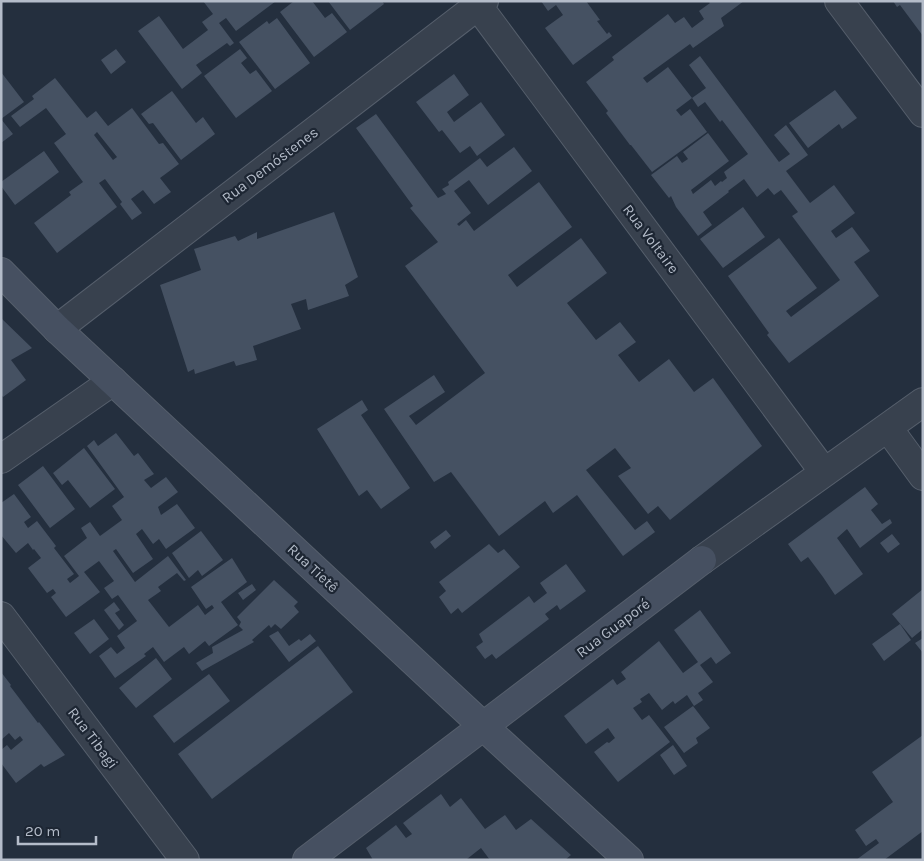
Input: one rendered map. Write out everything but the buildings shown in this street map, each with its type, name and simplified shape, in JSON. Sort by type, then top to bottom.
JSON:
[{"type":"street","points":[[839,1],[923,113]]},
{"type":"street","name":"Rua Demóstenes","points":[[57,329],[481,3]]},
{"type":"street","name":"Rua Voltaire","points":[[481,3],[824,472]]},
{"type":"street","name":"Rua Tietê","points":[[1,272],[57,329],[629,860]]},
{"type":"street","points":[[1,459],[113,381]]},
{"type":"street","name":"Rua Guaporé","points":[[307,860],[702,560],[923,402]]},
{"type":"street","points":[[888,428],[923,476]]},
{"type":"street","name":"Rua Tibagi","points":[[1,616],[185,860]]}]
